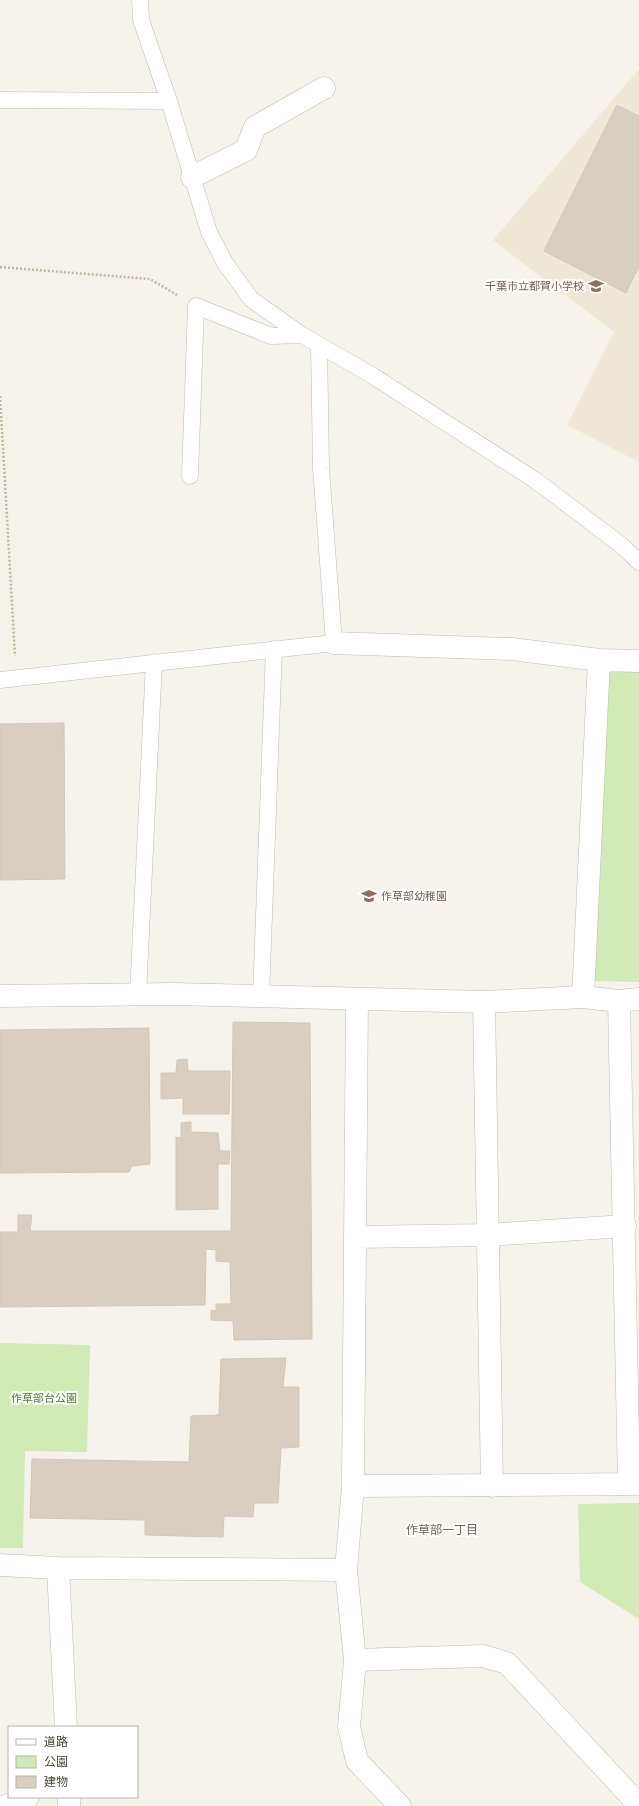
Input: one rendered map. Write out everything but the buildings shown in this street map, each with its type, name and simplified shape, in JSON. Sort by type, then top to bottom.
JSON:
[{"type":"street","points":[[192,178],[246,150],[255,127],[324,88]]},
{"type":"street","points":[[334,643],[512,649],[599,660],[639,661]]},
{"type":"street","points":[[583,997],[599,660]]},
{"type":"street","points":[[0,996],[261,996],[357,1000],[484,1002],[583,997],[629,1000],[624,1226],[634,1484],[353,1486]]},
{"type":"street","points":[[357,1000],[353,1486],[346,1570],[355,1660],[349,1727],[357,1761],[400,1806]]},
{"type":"street","points":[[484,1002],[492,1486]]},
{"type":"street","points":[[355,1237],[487,1236],[624,1226]]},
{"type":"street","points":[[0,1565],[58,1568],[346,1570]]},
{"type":"street","points":[[58,1568],[66,1726]]},
{"type":"street","points":[[355,1660],[483,1656],[507,1663],[639,1805]]},
{"type":"street","points":[[6,1806],[26,1798]]},
{"type":"lane","points":[[140,0],[141,20],[169,101],[208,232],[225,263],[251,299],[302,334],[373,376],[535,480],[621,545],[639,562]]},
{"type":"lane","points":[[0,100],[169,101]]},
{"type":"lane","points":[[190,476],[196,306],[271,336],[302,334]]},
{"type":"lane","points":[[0,680],[334,643],[321,468],[319,344]]},
{"type":"lane","points":[[261,996],[274,649]]},
{"type":"lane","points":[[138,995],[154,662]]},
{"type":"path","points":[[0,267],[150,279],[196,306]]},
{"type":"path","points":[[0,396],[17,677]]},
{"type":"shaded area","name":"千葉市立都賀小学校","points":[[639,69],[639,462],[567,425],[614,332],[493,240]]},
{"type":"green space","points":[[608,668],[639,671],[639,982],[593,981]]},
{"type":"green space","name":"作草部台公園","points":[[0,1343],[90,1345],[87,1452],[25,1451],[23,1548],[0,1548]]},
{"type":"green space","points":[[639,1503],[639,1619],[580,1582],[578,1504]]},
{"type":"place","name":"千葉市立都賀小学校","points":[[596,286]]},
{"type":"place","name":"作草部幼稚園","points":[[369,896]]},
{"type":"district","name":"作草部一丁目","points":[[442,1529]]}]
